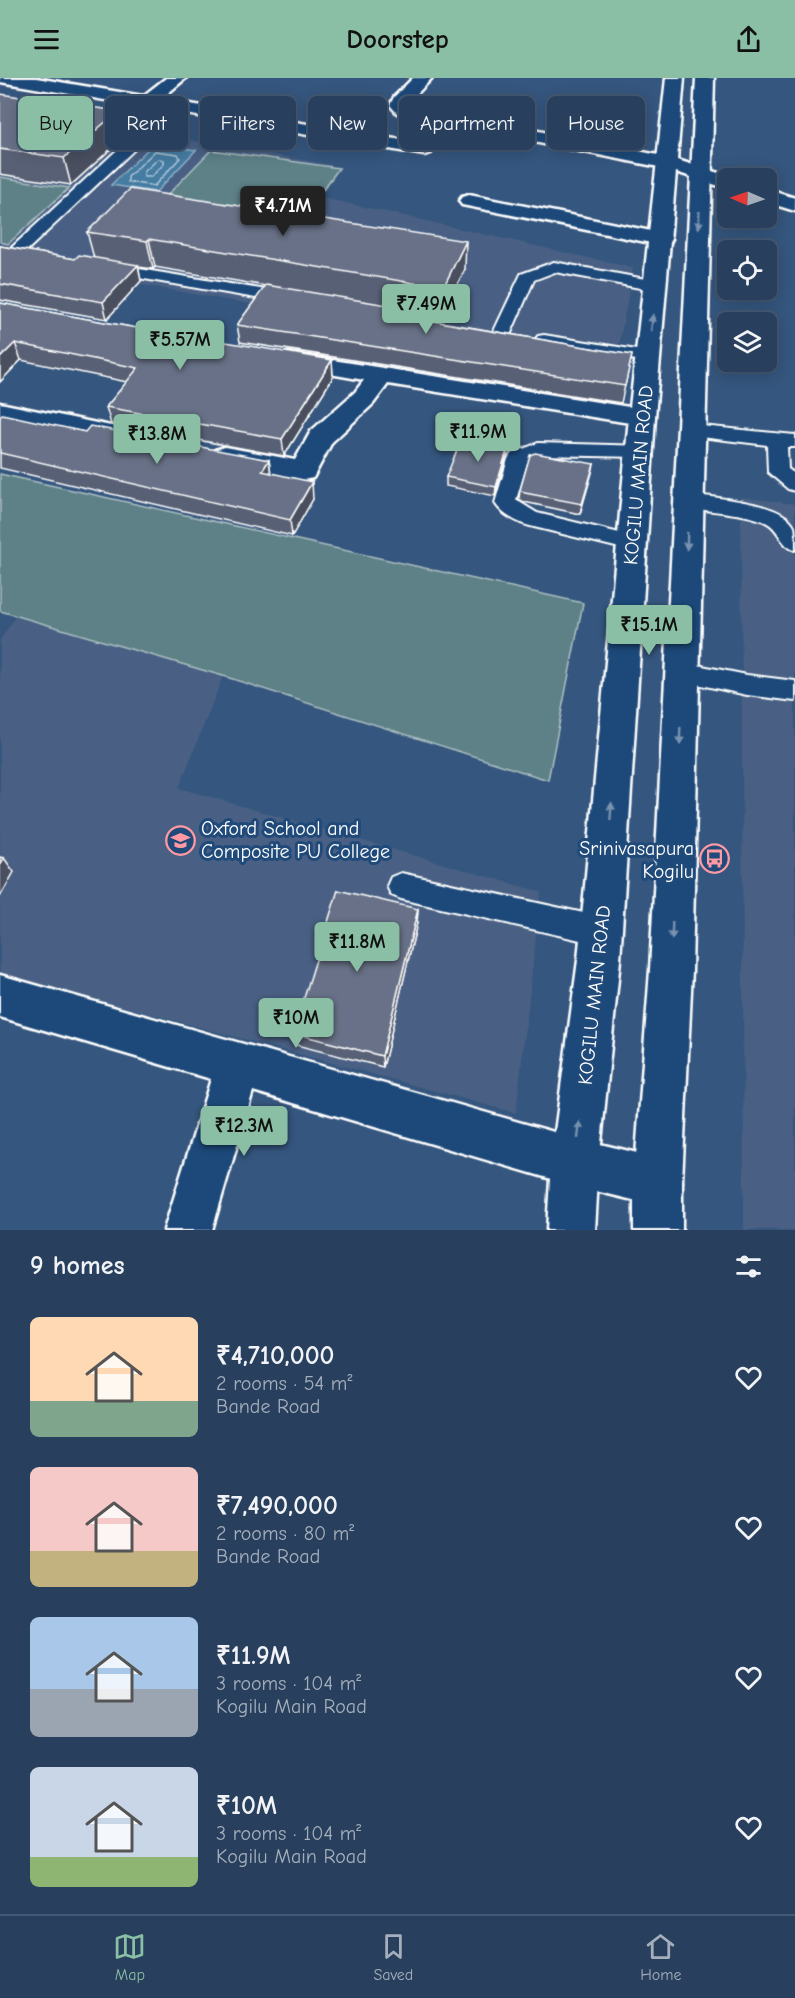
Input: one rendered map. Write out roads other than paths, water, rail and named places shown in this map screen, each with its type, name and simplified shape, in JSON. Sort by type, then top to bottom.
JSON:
[{"type":"main road","points":[[6,78],[57,81],[124,96]]},
{"type":"main road","points":[[154,96],[177,78]]},
{"type":"main road","points":[[405,96],[423,78]]},
{"type":"main road","name":"KOGILU MAIN ROAD","points":[[571,1230],[575,1162],[602,931],[642,417],[675,78]]},
{"type":"main road","points":[[658,1230],[658,1182],[671,970],[691,431],[714,178],[705,78]]},
{"type":"main road","points":[[188,108],[399,145]]},
{"type":"main road","points":[[535,137],[668,163],[714,178]]},
{"type":"main road","points":[[777,199],[795,205]]},
{"type":"main road","points":[[469,201],[661,239]]},
{"type":"main road","points":[[264,356],[642,417]]},
{"type":"main road","points":[[200,452],[303,471],[321,436],[364,398],[381,375]]},
{"type":"main road","points":[[0,411],[155,443]]},
{"type":"main road","points":[[0,996],[575,1162],[658,1182]]},
{"type":"main road","points":[[188,1230],[238,1065]]},
{"type":"lane","points":[[7,252],[125,150]]},
{"type":"lane","points":[[7,252],[38,257]]},
{"type":"lane","points":[[97,267],[308,302]]},
{"type":"lane","points":[[514,335],[527,277],[554,267],[656,286]]},
{"type":"lane","points":[[480,330],[648,357]]},
{"type":"lane","points":[[691,431],[786,440],[778,472],[795,484]]},
{"type":"lane","points":[[632,543],[530,519],[505,503],[518,459],[538,449],[640,451]]},
{"type":"lane","points":[[688,501],[752,511],[777,519],[795,542]]},
{"type":"lane","points":[[682,672],[795,692]]},
{"type":"lane","points":[[401,886],[602,931]]},
{"type":"water","points":[[147,150],[196,150],[156,192],[111,185]]},
{"type":"place","name":"Oxford School and Composite PU College","points":[[180,840]]},
{"type":"place","name":"Srinivasapura Kogilu","points":[[715,859]]}]
